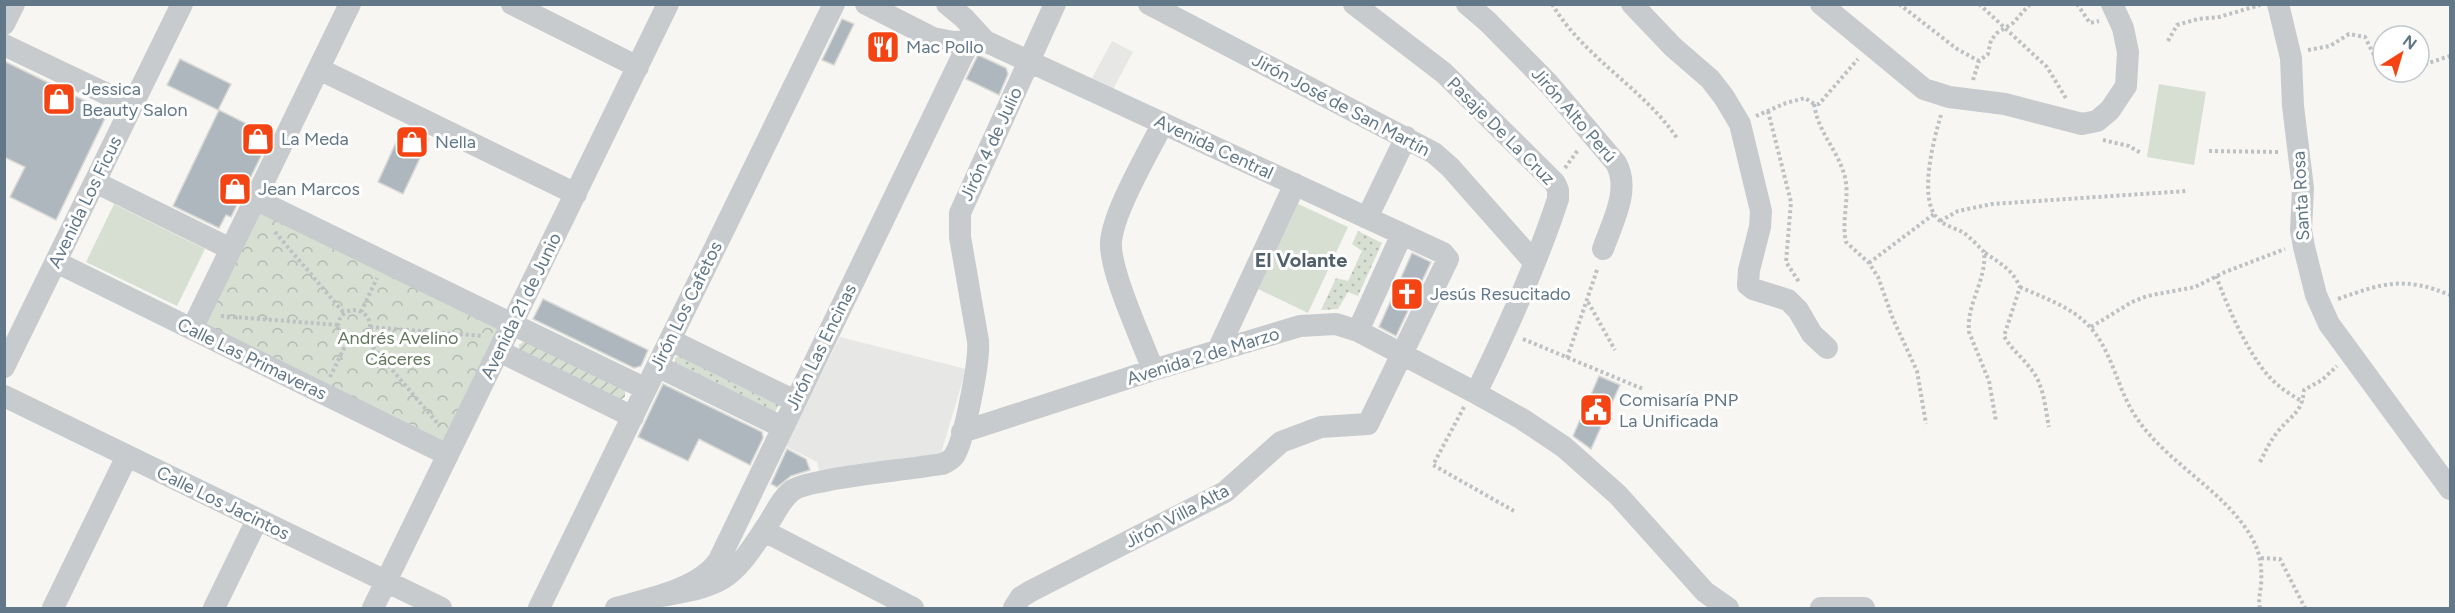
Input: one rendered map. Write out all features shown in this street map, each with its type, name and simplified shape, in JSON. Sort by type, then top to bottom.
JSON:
[{"type":"street","points":[[4,24],[14,4]]},
{"type":"street","name":"Avenida Los Ficus","points":[[4,367],[182,4]]},
{"type":"street","points":[[192,329],[350,4]]},
{"type":"street","points":[[512,4],[638,67]]},
{"type":"street","name":"Avenida 21 de Junio","points":[[373,609],[448,455],[493,344],[512,324],[668,4]]},
{"type":"street","name":"Jirón Los Cafetos","points":[[539,609],[834,4]]},
{"type":"street","points":[[866,4],[933,38],[952,42],[977,38]]},
{"type":"street","name":"Jirón 4 de Julio","points":[[962,432],[979,358],[960,237],[960,213],[1055,4]]},
{"type":"street","name":"Jirón José de San Martín","points":[[1149,4],[1406,137],[1442,159],[1534,262]]},
{"type":"street","name":"Pasaje De La Cruz","points":[[1354,4],[1444,73],[1555,183],[1558,190],[1558,199],[1506,332],[1471,399]]},
{"type":"street","name":"Jirón Alto Perú","points":[[1467,4],[1520,54],[1616,163],[1622,175],[1621,194],[1603,249]]},
{"type":"street","points":[[1632,4],[1673,47],[1710,80],[1724,97],[1740,124],[1761,211],[1748,285],[1788,300],[1798,310],[1812,334],[1827,348]]},
{"type":"street","points":[[1821,4],[1924,89],[1941,95],[2005,104],[2082,124],[2097,121],[2110,110],[2126,86],[2128,52],[2123,28],[2112,4]]},
{"type":"street","name":"Santa Rosa","points":[[2278,4],[2291,58],[2293,106],[2303,188],[2303,241],[2320,306],[2329,324],[2348,351],[2451,489]]},
{"type":"street","points":[[933,38],[948,5],[977,38]]},
{"type":"street","name":"Avenida Central","points":[[977,38],[1443,253],[1447,256],[1447,262],[1403,355]]},
{"type":"street","name":"Jirón Las Encinas","points":[[616,609],[656,597],[698,580],[714,567],[977,38]]},
{"type":"street","points":[[4,45],[132,106]]},
{"type":"street","points":[[319,69],[576,194]]},
{"type":"street","points":[[1153,370],[1112,261],[1111,242],[1116,222],[1163,123]]},
{"type":"street","points":[[1367,218],[1406,137]]},
{"type":"street","points":[[95,182],[231,249]]},
{"type":"street","points":[[1218,350],[1295,184]]},
{"type":"street","points":[[255,199],[646,389]]},
{"type":"street","points":[[1358,331],[1402,234]]},
{"type":"street","name":"Calle Las Primaveras","points":[[56,262],[448,455]]},
{"type":"street","name":"Avenida 2 de Marzo","points":[[962,432],[1218,350],[1312,324],[1336,324],[1358,331],[1403,355],[1471,399],[1522,419],[1578,458],[1618,495],[1705,592],[1728,609]]},
{"type":"street","points":[[670,340],[795,401]]},
{"type":"street","points":[[493,344],[633,417]]},
{"type":"street","name":"Jirón Villa Alta","points":[[1014,609],[1021,597],[1031,591],[1225,492],[1281,442],[1321,427],[1368,424],[1403,355]]},
{"type":"street","points":[[657,366],[782,427]]},
{"type":"street","name":"Calle Los Jacintos","points":[[4,396],[441,609]]},
{"type":"street","points":[[656,597],[700,588],[726,578],[736,569],[794,490],[811,484],[865,473],[942,464],[956,453],[962,432]]},
{"type":"street","points":[[53,609],[127,456]]},
{"type":"street","points":[[214,609],[257,520]]},
{"type":"street","points":[[764,531],[914,609]]},
{"type":"street","points":[[1821,609],[1864,609]]},
{"type":"path","points":[[1552,4],[1578,39],[1648,105],[1677,138]]},
{"type":"path","points":[[1899,4],[1956,49],[1979,61],[1988,54],[1991,40],[1997,33],[2013,23],[2030,4]]},
{"type":"path","points":[[1979,4],[2048,67],[2063,91]]},
{"type":"path","points":[[2168,41],[2177,25],[2198,19],[2219,17],[2261,4]]},
{"type":"path","points":[[2305,51],[2330,46],[2349,34],[2365,37],[2371,48]]},
{"type":"path","points":[[1814,104],[1824,101],[1862,55]]},
{"type":"path","points":[[2431,62],[2451,56]]},
{"type":"path","points":[[1740,124],[1786,103],[1805,98],[1814,104],[1819,128],[1839,159],[1845,179],[1848,202],[1846,242],[1869,262],[1878,277],[1896,328],[1917,371],[1926,424]]},
{"type":"path","points":[[1948,107],[1941,115],[1934,138],[1929,170],[1930,198],[1934,214],[1940,221],[1967,235],[1984,252],[2004,265],[2014,275],[2020,287],[2072,312],[2091,327],[2111,360],[2124,397],[2138,420],[2166,452],[2215,494],[2253,540],[2261,558],[2260,609]]},
{"type":"path","points":[[1768,111],[1791,202],[1786,262],[1802,285]]},
{"type":"path","points":[[1555,183],[1590,131]]},
{"type":"path","points":[[2104,140],[2129,146],[2141,153]]},
{"type":"path","points":[[2209,151],[2299,152]]},
{"type":"path","points":[[1940,221],[1958,211],[1992,204],[2187,191]]},
{"type":"path","points":[[1869,262],[1934,214]]},
{"type":"path","points":[[274,232],[344,313]]},
{"type":"path","points":[[2091,327],[2132,302],[2147,296],[2195,287],[2216,276],[2303,241]]},
{"type":"path","points":[[1567,358],[1588,302],[1603,249]]},
{"type":"path","points":[[1984,252],[1985,270],[1968,324],[1973,343],[1989,381],[1996,421]]},
{"type":"path","points":[[361,312],[382,270]]},
{"type":"path","points":[[2216,276],[2237,325],[2266,373],[2278,386],[2303,402]]},
{"type":"path","points":[[2320,306],[2378,285],[2410,283],[2451,295]]},
{"type":"path","points":[[2020,287],[2004,336],[2040,382],[2049,427]]},
{"type":"path","points":[[1588,302],[1615,350]]},
{"type":"path","points":[[353,310],[361,312],[368,318],[370,327],[365,338],[357,341],[348,340],[341,334],[339,325],[344,313],[353,310]]},
{"type":"path","points":[[220,316],[339,325]]},
{"type":"path","points":[[370,327],[493,344]]},
{"type":"path","points":[[1506,332],[1643,389]]},
{"type":"path","points":[[365,338],[442,428]]},
{"type":"path","points":[[327,384],[348,340]]},
{"type":"path","points":[[2260,462],[2268,445],[2280,429],[2299,410],[2303,402],[2304,390],[2322,380],[2336,368],[2348,351]]},
{"type":"path","points":[[1471,399],[1433,465],[1514,511]]},
{"type":"path","points":[[2261,558],[2280,559],[2305,609]]},
{"type":"shaded area","points":[[1112,41],[1133,52],[1112,91],[1091,80]]},
{"type":"shaded area","points":[[840,337],[966,369],[940,457],[820,475],[817,462],[785,446]]},
{"type":"green space","points":[[2159,84],[2206,92],[2194,165],[2147,157]]},
{"type":"green space","points":[[114,204],[205,249],[177,306],[86,262]]},
{"type":"green space","name":"El Volante","points":[[1298,204],[1348,227],[1308,313],[1258,289]]},
{"type":"green space","name":"Andrés Avelino Cáceres","points":[[261,211],[501,328],[446,442],[205,325]]},
{"type":"green space","points":[[1358,231],[1382,243],[1358,296],[1348,292],[1338,309],[1321,310],[1336,278],[1348,281],[1362,251],[1352,244]]},
{"type":"green space","points":[[526,340],[625,389],[625,397],[619,401],[519,352],[519,345]]},
{"type":"green space","points":[[679,356],[779,405],[775,412],[675,363],[675,358]]},
{"type":"building","points":[[842,19],[854,24],[834,65],[822,60]]},
{"type":"building","points":[[978,55],[1006,68],[1008,74],[999,95],[966,79]]},
{"type":"building","points":[[180,59],[231,84],[218,110],[167,85]]},
{"type":"building","points":[[4,61],[108,112],[56,220],[10,197],[25,167],[4,157]]},
{"type":"building","points":[[219,110],[271,136],[231,217],[226,215],[219,228],[173,206]]},
{"type":"building","points":[[403,127],[429,139],[403,194],[378,182]]},
{"type":"building","name":"Jesús Resucitado","points":[[1412,253],[1431,262],[1396,336],[1379,327]]},
{"type":"building","points":[[543,299],[648,350],[641,366],[634,368],[533,319]]},
{"type":"building","name":"Comisaría PNP La Unificada","points":[[1599,376],[1620,385],[1591,449],[1573,436]]},
{"type":"building","points":[[663,384],[762,432],[763,438],[750,465],[699,439],[688,461],[638,437]]},
{"type":"building","points":[[787,449],[806,459],[810,470],[791,476],[777,487],[771,484]]},
{"type":"place","name":"Mac Pollo","points":[[883,47]]},
{"type":"place","name":"Jessica Beauty Salon","points":[[59,99]]},
{"type":"place","name":"La Meda","points":[[258,139]]},
{"type":"place","name":"Nella","points":[[412,142]]},
{"type":"place","name":"Jean Marcos","points":[[235,189]]},
{"type":"place","name":"Jesús Resucitado","points":[[1407,294]]},
{"type":"place","name":"Comisaría PNP La Unificada","points":[[1596,410]]},
{"type":"district","name":"El Volante","points":[[1301,260]]}]
